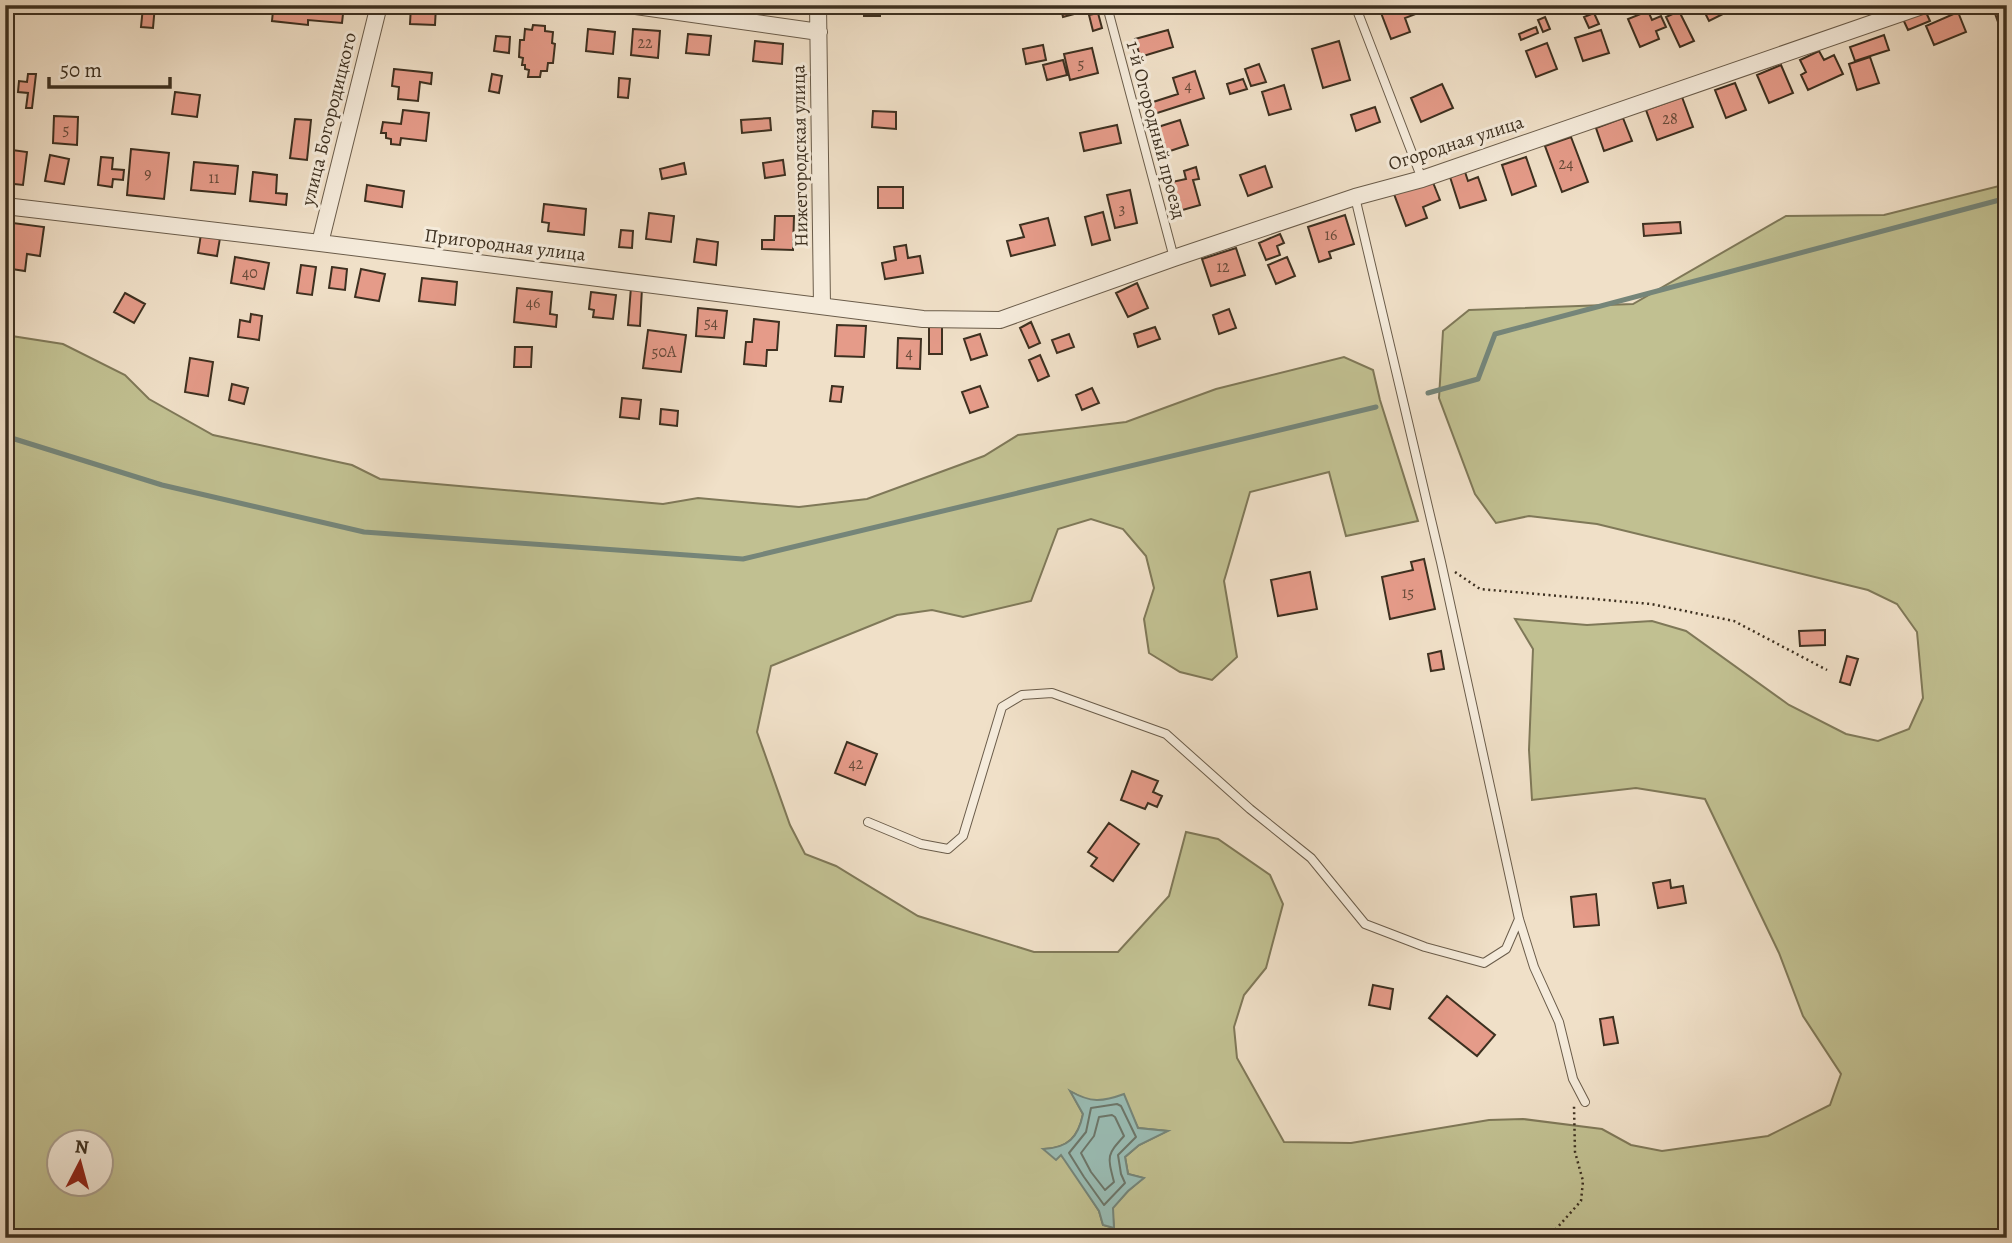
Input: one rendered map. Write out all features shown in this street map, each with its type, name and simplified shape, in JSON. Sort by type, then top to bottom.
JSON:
[{"type":"street","name":"улица Богородицкого","points":[[320,243],[379,5]]},
{"type":"street","points":[[629,5],[819,32]]},
{"type":"street","name":"Нижегородская улица","points":[[818,5],[822,306]]},
{"type":"street","name":"Огородная улица","points":[[1000,320],[1174,258],[1355,197],[1422,179],[1925,5]]},
{"type":"street","name":"Пригородная улица","points":[[5,206],[923,319],[1000,320]]},
{"type":"lane","points":[[1354,5],[1422,179]]},
{"type":"lane","name":"1-й Огородный проезд","points":[[1108,10],[1174,258]]},
{"type":"lane","points":[[1355,197],[1441,562],[1519,919],[1534,967],[1559,1022],[1573,1079],[1585,1102]]},
{"type":"lane","points":[[868,822],[920,844],[948,849],[963,836],[1002,707],[1022,695],[1052,694],[1166,734],[1250,809],[1311,858],[1365,924],[1425,947],[1484,963],[1506,949],[1519,919]]},
{"type":"path","points":[[1441,562],[1480,589],[1651,604],[1734,621],[1827,670]]},
{"type":"path","points":[[1548,1238],[1581,1200],[1583,1181],[1575,1152],[1573,1079]]},
{"type":"shaded area","points":[[2007,184],[2007,1238],[5,1238],[5,335],[63,344],[125,375],[149,399],[213,435],[352,465],[380,479],[663,504],[698,498],[799,507],[867,499],[984,456],[1018,435],[1126,422],[1216,389],[1344,357],[1373,370],[1418,521],[1346,536],[1329,472],[1250,492],[1224,581],[1237,657],[1212,680],[1180,672],[1149,653],[1144,619],[1154,588],[1146,556],[1123,529],[1091,519],[1058,529],[1031,601],[963,617],[932,610],[897,615],[771,666],[757,732],[790,825],[805,854],[836,866],[918,916],[1034,952],[1118,952],[1169,896],[1186,832],[1218,839],[1270,875],[1283,904],[1266,968],[1244,995],[1234,1027],[1237,1058],[1284,1142],[1351,1143],[1489,1120],[1523,1119],[1602,1129],[1631,1145],[1662,1151],[1768,1136],[1830,1105],[1841,1074],[1803,1016],[1779,953],[1705,799],[1636,788],[1532,800],[1529,750],[1533,649],[1515,619],[1587,625],[1652,621],[1686,631],[1789,705],[1846,734],[1878,741],[1909,729],[1923,698],[1917,632],[1897,604],[1868,590],[1597,524],[1529,516],[1496,523],[1475,494],[1439,398],[1443,331],[1469,310],[1633,304],[1786,216],[1884,215]],"holes":[[[1071,1092],[1086,1100],[1108,1100],[1129,1109],[1138,1128],[1167,1131],[1139,1145],[1125,1157],[1128,1174],[1143,1178],[1112,1208],[1114,1228],[1103,1225],[1099,1211],[1069,1164],[1061,1155],[1044,1149],[1066,1143],[1079,1129],[1083,1114]]]},
{"type":"water","points":[[1070,1091],[1084,1098],[1097,1100],[1124,1094],[1138,1128],[1168,1131],[1139,1145],[1125,1157],[1128,1174],[1144,1178],[1113,1208],[1114,1228],[1103,1225],[1099,1211],[1061,1155],[1056,1160],[1043,1149],[1065,1144],[1078,1129],[1083,1114]]},
{"type":"building","points":[[127,5],[155,5],[153,28],[141,27],[143,7]]},
{"type":"building","points":[[166,5],[199,5],[198,12],[166,8]]},
{"type":"building","points":[[256,5],[344,5],[342,23],[308,20],[308,25],[272,21],[273,11],[256,9]]},
{"type":"building","points":[[411,5],[436,6],[435,25],[410,24]]},
{"type":"building","points":[[1060,5],[1087,5],[1089,10],[1063,17]]},
{"type":"building","points":[[1378,5],[1419,5],[1421,12],[1405,18],[1410,32],[1391,39]]},
{"type":"building","points":[[1701,5],[1731,5],[1733,9],[1709,21]]},
{"type":"building","points":[[1992,5],[2007,5],[2007,19],[1998,22]]},
{"type":"building","points":[[864,6],[880,6],[880,16],[864,16]]},
{"type":"building","points":[[1924,8],[1930,21],[1908,30],[1902,17]]},
{"type":"building","points":[[1648,11],[1652,20],[1661,16],[1666,27],[1656,31],[1659,39],[1640,47],[1628,19]]},
{"type":"building","points":[[1679,11],[1694,41],[1680,47],[1666,17]]},
{"type":"building","points":[[1958,12],[1966,32],[1934,45],[1926,26]]},
{"type":"building","points":[[1098,13],[1102,28],[1093,31],[1089,15]]},
{"type":"building","points":[[1594,13],[1599,24],[1589,28],[1584,17]]},
{"type":"building","points":[[1545,17],[1550,29],[1543,32],[1538,20]]},
{"type":"building","points":[[533,25],[545,26],[545,31],[553,32],[552,43],[555,44],[553,63],[548,63],[547,71],[541,71],[540,77],[528,77],[529,70],[522,65],[523,58],[519,57],[520,40],[524,40],[525,29],[532,30]]},
{"type":"building","points":[[1536,27],[1538,33],[1521,40],[1519,34]]},
{"type":"building","points":[[588,29],[615,32],[613,54],[586,51]]},
{"type":"building","points":[[633,29],[660,31],[658,58],[631,55]]},
{"type":"building","points":[[1168,30],[1173,47],[1140,57],[1135,39]]},
{"type":"building","points":[[1601,30],[1609,53],[1583,61],[1575,38]]},
{"type":"building","points":[[688,34],[711,36],[709,55],[686,53]]},
{"type":"building","points":[[1884,35],[1889,50],[1855,61],[1850,47]]},
{"type":"building","points":[[496,36],[510,37],[509,53],[494,51]]},
{"type":"building","points":[[755,41],[783,44],[782,64],[753,61]]},
{"type":"building","points":[[1339,41],[1350,80],[1323,88],[1312,49]]},
{"type":"building","points":[[1547,43],[1557,69],[1536,77],[1526,51]]},
{"type":"building","points":[[1043,45],[1046,60],[1026,64],[1023,49]]},
{"type":"building","points":[[1092,48],[1098,73],[1070,80],[1064,54]]},
{"type":"building","points":[[1819,51],[1824,60],[1834,55],[1843,74],[1808,90],[1801,75],[1806,72],[1800,60]]},
{"type":"building","points":[[1870,57],[1879,83],[1857,90],[1849,64]]},
{"type":"building","points":[[1063,60],[1067,75],[1047,80],[1043,65]]},
{"type":"building","points":[[1259,64],[1266,82],[1251,86],[1245,69]]},
{"type":"building","points":[[1781,65],[1793,93],[1769,103],[1757,75]]},
{"type":"building","points":[[394,69],[432,73],[431,84],[420,82],[418,101],[398,99],[399,87],[392,86]]},
{"type":"building","points":[[1195,71],[1204,98],[1154,114],[1150,103],[1178,94],[1173,78]]},
{"type":"building","points":[[28,74],[36,74],[32,108],[26,108],[28,93],[18,92],[19,81],[27,82]]},
{"type":"building","points":[[492,74],[502,76],[499,93],[489,91]]},
{"type":"building","points":[[619,78],[630,79],[628,98],[618,97]]},
{"type":"building","points":[[1243,79],[1247,89],[1230,94],[1227,84]]},
{"type":"building","points":[[1735,83],[1746,110],[1726,118],[1715,90]]},
{"type":"building","points":[[1442,84],[1453,108],[1421,122],[1411,98]]},
{"type":"building","points":[[1284,85],[1291,109],[1269,115],[1262,92]]},
{"type":"building","points":[[175,92],[200,95],[197,117],[172,114]]},
{"type":"building","points":[[1682,97],[1693,127],[1657,140],[1646,110]]},
{"type":"building","points":[[1375,107],[1380,122],[1356,131],[1351,115]]},
{"type":"building","points":[[403,110],[429,113],[426,141],[401,138],[400,145],[391,144],[386,133],[381,133],[383,122],[401,124]]},
{"type":"building","points":[[873,111],[896,112],[896,129],[872,127]]},
{"type":"building","points":[[54,116],[78,117],[77,145],[53,143]]},
{"type":"building","points":[[770,118],[771,130],[742,133],[741,120]]},
{"type":"building","points":[[1623,118],[1632,141],[1604,151],[1596,128]]},
{"type":"building","points":[[295,119],[311,120],[307,160],[290,158]]},
{"type":"building","points":[[1180,120],[1188,145],[1167,152],[1158,127]]},
{"type":"building","points":[[1117,125],[1121,143],[1084,151],[1080,133]]},
{"type":"building","points":[[1571,137],[1588,182],[1562,192],[1545,146]]},
{"type":"building","points":[[5,149],[27,152],[23,185],[5,183]]},
{"type":"building","points":[[131,149],[169,153],[164,199],[127,195]]},
{"type":"building","points":[[50,155],[69,159],[64,184],[45,181]]},
{"type":"building","points":[[101,157],[113,158],[112,169],[124,170],[123,180],[113,179],[112,187],[98,185]]},
{"type":"building","points":[[1526,157],[1536,186],[1512,195],[1502,165]]},
{"type":"building","points":[[783,160],[785,175],[765,178],[763,163]]},
{"type":"building","points":[[194,162],[238,166],[235,194],[191,190]]},
{"type":"building","points":[[684,163],[686,174],[662,179],[660,169]]},
{"type":"building","points":[[1265,166],[1272,187],[1248,196],[1240,175]]},
{"type":"building","points":[[1196,167],[1199,179],[1193,180],[1200,205],[1179,211],[1172,182],[1186,179],[1184,171]]},
{"type":"building","points":[[253,172],[277,175],[276,193],[287,194],[286,205],[250,201]]},
{"type":"building","points":[[1465,172],[1468,181],[1478,177],[1486,200],[1460,208],[1450,177]]},
{"type":"building","points":[[1432,180],[1440,200],[1423,207],[1427,218],[1406,226],[1394,194]]},
{"type":"building","points":[[367,185],[404,191],[402,207],[365,201]]},
{"type":"building","points":[[878,187],[903,187],[903,208],[878,208]]},
{"type":"building","points":[[1130,190],[1137,223],[1115,228],[1107,195]]},
{"type":"building","points":[[544,204],[586,209],[584,235],[548,231],[549,223],[542,222]]},
{"type":"building","points":[[1103,212],[1110,240],[1092,245],[1085,217]]},
{"type":"building","points":[[649,213],[674,216],[671,242],[646,239]]},
{"type":"building","points":[[1345,215],[1354,244],[1329,252],[1331,258],[1319,262],[1308,227]]},
{"type":"building","points":[[775,216],[794,216],[793,250],[762,249],[762,240],[774,240]]},
{"type":"building","points":[[1048,218],[1055,245],[1011,256],[1007,241],[1024,237],[1020,225]]},
{"type":"building","points":[[5,222],[44,227],[40,256],[27,254],[25,271],[5,268]]},
{"type":"building","points":[[1680,222],[1681,233],[1644,236],[1643,224]]},
{"type":"building","points":[[621,230],[633,231],[632,248],[619,247]]},
{"type":"building","points":[[201,234],[220,238],[217,256],[198,253]]},
{"type":"building","points":[[1280,234],[1284,243],[1277,246],[1280,255],[1266,260],[1259,243]]},
{"type":"building","points":[[697,239],[718,242],[716,265],[694,262]]},
{"type":"building","points":[[906,245],[908,258],[920,256],[923,273],[885,279],[882,263],[896,260],[894,247]]},
{"type":"building","points":[[1236,248],[1245,275],[1211,286],[1202,259]]},
{"type":"building","points":[[235,257],[269,263],[264,289],[231,283]]},
{"type":"building","points":[[1287,257],[1295,276],[1276,284],[1268,265]]},
{"type":"building","points":[[301,265],[316,267],[312,295],[297,293]]},
{"type":"building","points":[[332,267],[347,269],[345,290],[329,288]]},
{"type":"building","points":[[361,269],[385,274],[379,301],[355,297]]},
{"type":"building","points":[[422,278],[457,282],[455,305],[419,301]]},
{"type":"building","points":[[1137,283],[1148,308],[1128,317],[1116,293]]},
{"type":"building","points":[[631,287],[642,288],[640,326],[628,325]]},
{"type":"building","points":[[517,288],[552,292],[550,314],[557,315],[556,327],[514,322]]},
{"type":"building","points":[[591,292],[616,295],[613,319],[593,317],[594,310],[589,309]]},
{"type":"building","points":[[125,293],[145,304],[134,323],[114,312]]},
{"type":"building","points":[[698,308],[727,311],[724,338],[696,336]]},
{"type":"building","points":[[1229,309],[1236,328],[1219,334],[1213,315]]},
{"type":"building","points":[[251,314],[262,316],[259,340],[238,337],[240,320],[250,322]]},
{"type":"building","points":[[754,319],[779,322],[777,350],[767,350],[766,366],[744,364],[746,342],[752,342]]},
{"type":"building","points":[[1031,322],[1040,343],[1029,348],[1020,328]]},
{"type":"building","points":[[837,325],[866,326],[864,357],[835,356]]},
{"type":"building","points":[[929,326],[942,326],[942,354],[929,354]]},
{"type":"building","points":[[1155,327],[1160,339],[1138,347],[1134,334]]},
{"type":"building","points":[[648,330],[686,335],[681,372],[643,368]]},
{"type":"building","points":[[980,334],[987,355],[971,360],[964,339]]},
{"type":"building","points":[[1069,334],[1074,347],[1057,353],[1052,340]]},
{"type":"building","points":[[898,338],[921,339],[920,369],[897,368]]},
{"type":"building","points":[[515,347],[532,347],[531,367],[514,367]]},
{"type":"building","points":[[1040,355],[1049,376],[1038,381],[1029,360]]},
{"type":"building","points":[[190,358],[213,362],[208,396],[185,392]]},
{"type":"building","points":[[232,384],[248,388],[244,404],[229,400]]},
{"type":"building","points":[[832,386],[843,387],[841,402],[830,401]]},
{"type":"building","points":[[980,386],[988,407],[970,413],[962,392]]},
{"type":"building","points":[[1092,388],[1099,403],[1082,410],[1076,395]]},
{"type":"building","points":[[622,398],[641,400],[639,419],[620,417]]},
{"type":"building","points":[[661,409],[678,411],[677,426],[660,424]]},
{"type":"building","points":[[1424,559],[1435,609],[1390,619],[1382,577],[1413,570],[1411,562]]},
{"type":"building","points":[[1310,572],[1317,609],[1278,616],[1271,580]]},
{"type":"building","points":[[1825,630],[1825,645],[1800,646],[1799,631]]},
{"type":"building","points":[[1441,651],[1444,669],[1431,671],[1428,654]]},
{"type":"building","points":[[1847,656],[1858,659],[1850,685],[1840,682]]},
{"type":"building","points":[[847,742],[877,754],[865,785],[835,773]]},
{"type":"building","points":[[1132,771],[1158,781],[1153,792],[1162,796],[1157,807],[1148,803],[1145,809],[1121,800]]},
{"type":"building","points":[[1109,823],[1139,844],[1113,881],[1091,866],[1097,858],[1088,852]]},
{"type":"building","points":[[1670,880],[1671,888],[1683,886],[1686,903],[1658,908],[1653,883]]},
{"type":"building","points":[[1596,894],[1599,925],[1574,927],[1571,897]]},
{"type":"building","points":[[1373,985],[1393,989],[1390,1009],[1369,1005]]},
{"type":"building","points":[[1447,996],[1495,1035],[1477,1056],[1429,1018]]},
{"type":"building","points":[[1613,1017],[1618,1043],[1604,1045],[1600,1019]]},
{"type":"waterway","points":[[1428,393],[1478,379],[1495,334],[2007,198]]},
{"type":"waterway","points":[[5,436],[162,485],[364,532],[743,559],[1376,407]]}]
